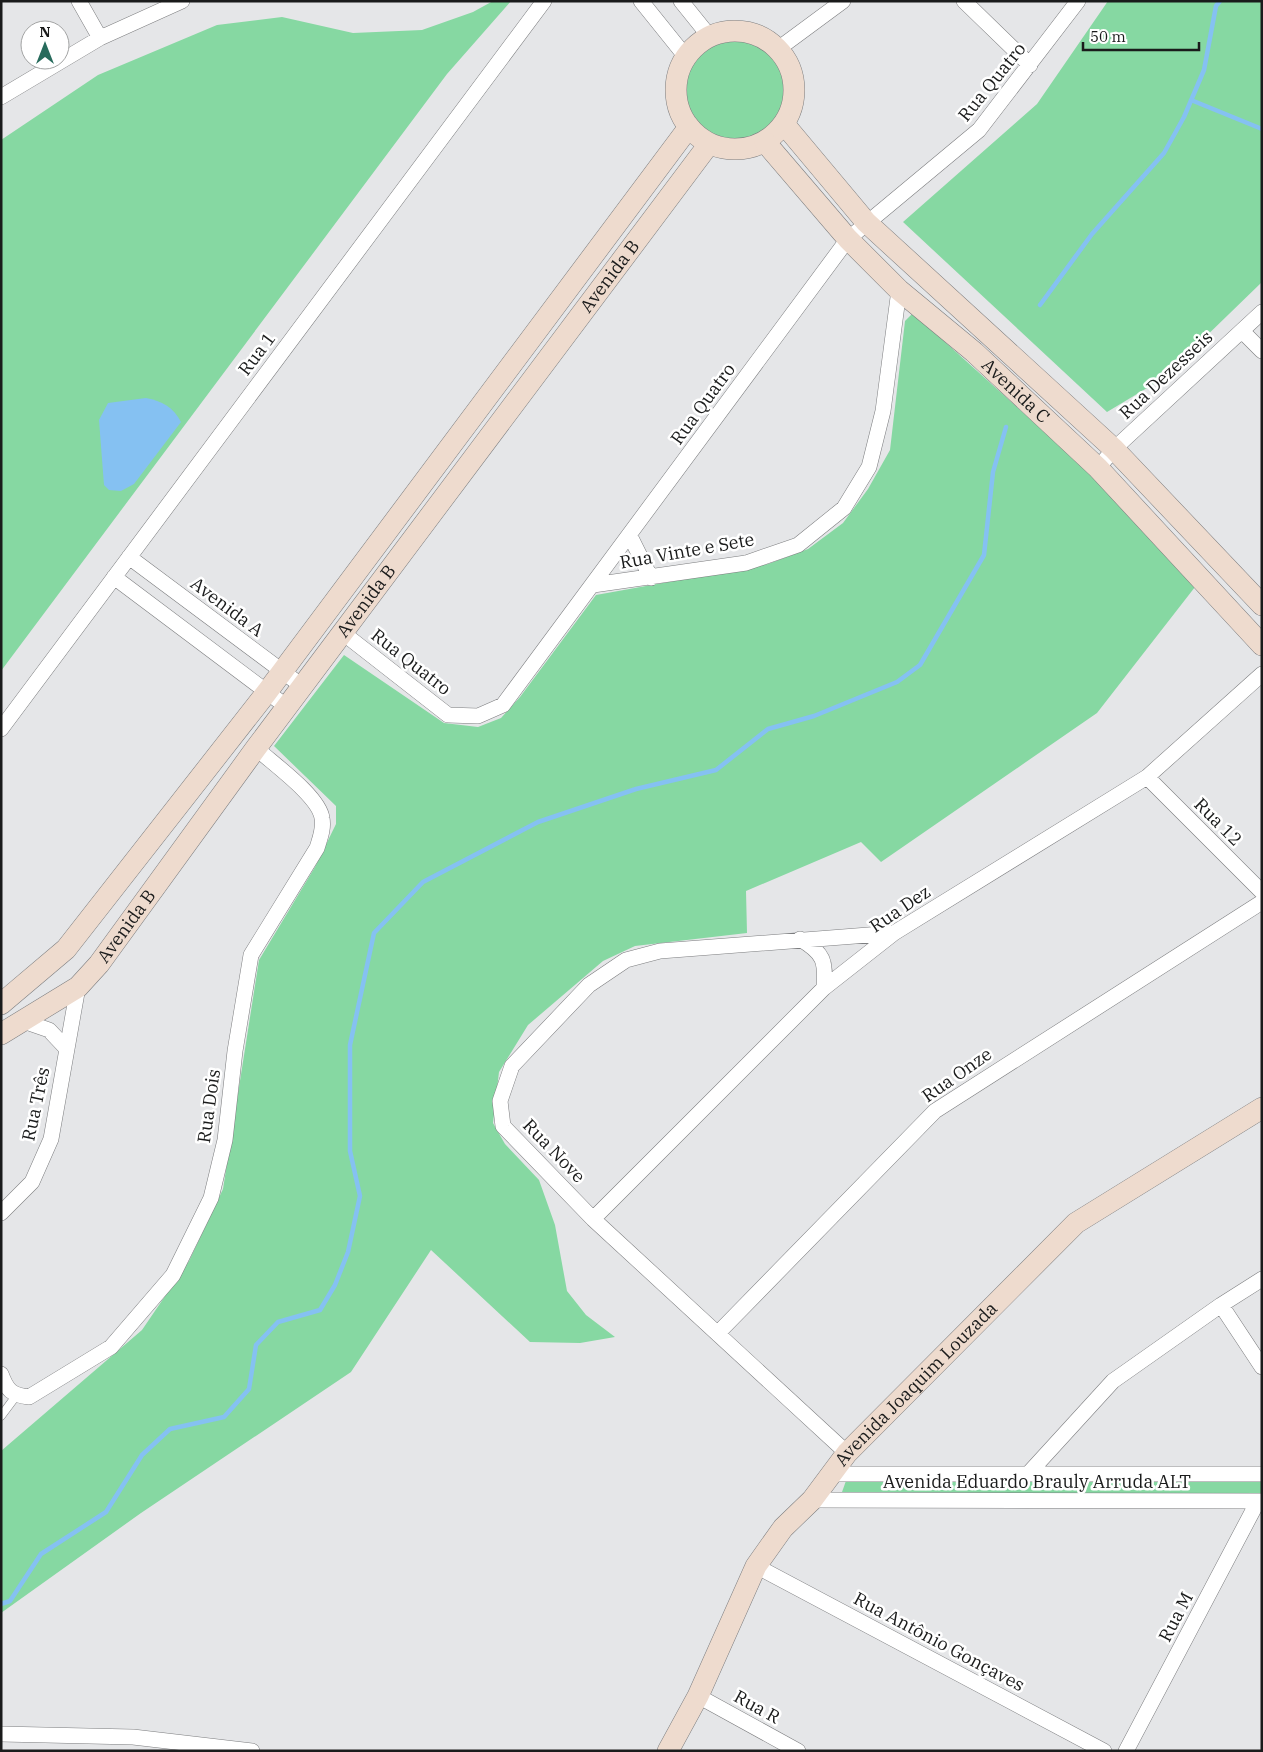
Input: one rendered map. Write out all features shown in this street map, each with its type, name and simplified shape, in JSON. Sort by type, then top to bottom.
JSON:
[{"type":"street","points":[[79,1],[100,38]]},
{"type":"street","points":[[1,97],[100,38],[182,1]]},
{"type":"street","name":"Rua 1","points":[[1,728],[544,1]]},
{"type":"street","points":[[641,1],[686,57]]},
{"type":"street","points":[[681,1],[710,36]]},
{"type":"street","points":[[778,49],[843,1]]},
{"type":"street","points":[[964,1],[1030,66]]},
{"type":"street","name":"Rua Quatro","points":[[343,633],[448,715],[478,716],[503,705],[630,536],[848,239],[866,222],[979,130],[1078,1]]},
{"type":"street","points":[[728,32],[746,32],[763,38],[778,49],[789,66],[794,85],[792,105],[784,124],[765,142],[747,148],[728,149],[709,144],[689,127],[679,111],[675,93],[678,74],[686,57],[696,45],[710,36],[728,32]]},
{"type":"street","name":"Avenida C","points":[[784,124],[866,222],[1114,449],[1262,605]]},
{"type":"street","name":"Avenida B","points":[[1,1004],[66,949],[267,692],[689,127]]},
{"type":"street","name":"Avenida C","points":[[765,142],[848,239],[899,290],[974,352],[1098,468],[1262,644]]},
{"type":"street","name":"Avenida B","points":[[1,1034],[78,987],[99,964],[302,686],[709,144]]},
{"type":"street","name":"Rua Vinte e Sete","points":[[593,585],[746,563],[798,544],[844,508],[868,467],[883,411],[899,290]]},
{"type":"street","name":"Rua Dezesseis","points":[[1098,468],[1114,449],[1262,312]]},
{"type":"street","points":[[1242,331],[1262,351]]},
{"type":"street","points":[[630,536],[651,578]]},
{"type":"street","name":"Avenida A","points":[[129,557],[302,686]]},
{"type":"street","points":[[114,577],[287,707]]},
{"type":"street","name":"Rua Dez","points":[[592,1219],[824,988],[894,933],[1147,777],[1262,674]]},
{"type":"street","name":"Rua Dois","points":[[16,1396],[29,1397],[111,1347],[173,1275],[211,1198],[225,1140],[235,1051],[251,954],[317,848],[322,832],[322,816],[312,799],[256,748]]},
{"type":"street","name":"Rua 12","points":[[1147,777],[1262,892]]},
{"type":"street","name":"Rua Onze","points":[[718,1333],[935,1111],[1262,902]]},
{"type":"street","name":"Rua Nove","points":[[848,1453],[592,1219],[503,1126],[500,1101],[512,1066],[589,985],[626,960],[660,951],[894,933]]},
{"type":"street","points":[[800,939],[815,948],[823,959],[824,988]]},
{"type":"street","name":"Rua Três","points":[[1,1213],[32,1182],[51,1139],[78,987]]},
{"type":"street","name":"Rua Três","points":[[23,1021],[49,1030],[66,1048]]},
{"type":"street","name":"Avenida Joaquim Louzada","points":[[668,1751],[698,1696],[756,1566],[783,1528],[812,1500],[830,1474],[848,1453],[1076,1223],[1262,1108]]},
{"type":"street","points":[[1028,1474],[1113,1381],[1221,1305],[1262,1279]]},
{"type":"street","points":[[1221,1305],[1262,1368]]},
{"type":"street","points":[[1,1374],[6,1389],[16,1396]]},
{"type":"street","name":"Avenida Eduardo Brauly Arruda ALT","points":[[830,1474],[1262,1474]]},
{"type":"street","name":"Avenida Eduardo Brauly Arruda ALT","points":[[812,1500],[1260,1501]]},
{"type":"street","name":"Rua M","points":[[1126,1751],[1260,1501]]},
{"type":"street","name":"Rua Antônio Gonçaves","points":[[756,1566],[1104,1751]]},
{"type":"street","name":"Rua R","points":[[698,1696],[798,1751]]},
{"type":"street","points":[[1,1734],[133,1737],[252,1751]]},
{"type":"lane","points":[[1,1416],[16,1396]]},
{"type":"green space","points":[[493,1],[511,1],[447,74],[1,671],[1,140],[98,75],[217,25],[282,17],[353,33],[422,30],[473,12]]},
{"type":"green space","points":[[1108,1],[1262,1],[1262,282],[1162,379],[1107,412],[903,222],[1037,104]]},
{"type":"green space","points":[[734,40],[754,43],[763,48],[777,62],[782,71],[785,91],[782,111],[777,120],[763,134],[754,139],[734,142],[714,139],[705,134],[691,120],[686,111],[683,91],[686,71],[691,62],[705,48],[714,43]]},
{"type":"green space","points":[[913,313],[1091,474],[1195,587],[1097,713],[881,862],[861,842],[746,891],[747,933],[635,946],[603,961],[528,1025],[499,1072],[493,1123],[505,1144],[539,1180],[555,1225],[567,1291],[586,1315],[615,1337],[580,1343],[530,1342],[431,1250],[351,1372],[141,1513],[1,1613],[1,1451],[142,1330],[189,1261],[223,1189],[259,960],[315,867],[336,824],[336,806],[274,746],[344,655],[444,723],[478,727],[501,718],[520,697],[596,595],[768,564],[808,549],[843,523],[868,489],[890,450],[905,321]]},
{"type":"green space","points":[[847,1478],[1262,1478],[1262,1498],[842,1492]]},
{"type":"water","points":[[146,398],[166,406],[174,412],[181,422],[134,484],[121,491],[109,490],[104,485],[99,420],[108,403]]},
{"type":"waterway","points":[[1040,305],[1092,234],[1164,153],[1184,117],[1204,70],[1216,6],[1220,1]]},
{"type":"waterway","points":[[1191,100],[1262,129]]},
{"type":"waterway","points":[[1,1604],[10,1601],[41,1554],[106,1512],[142,1455],[170,1429],[224,1417],[249,1389],[256,1345],[278,1322],[320,1310],[335,1285],[348,1252],[360,1196],[350,1151],[350,1045],[374,933],[423,882],[538,822],[636,789],[716,770],[768,729],[814,716],[897,682],[920,665],[984,555],[993,472],[1006,427]]}]
